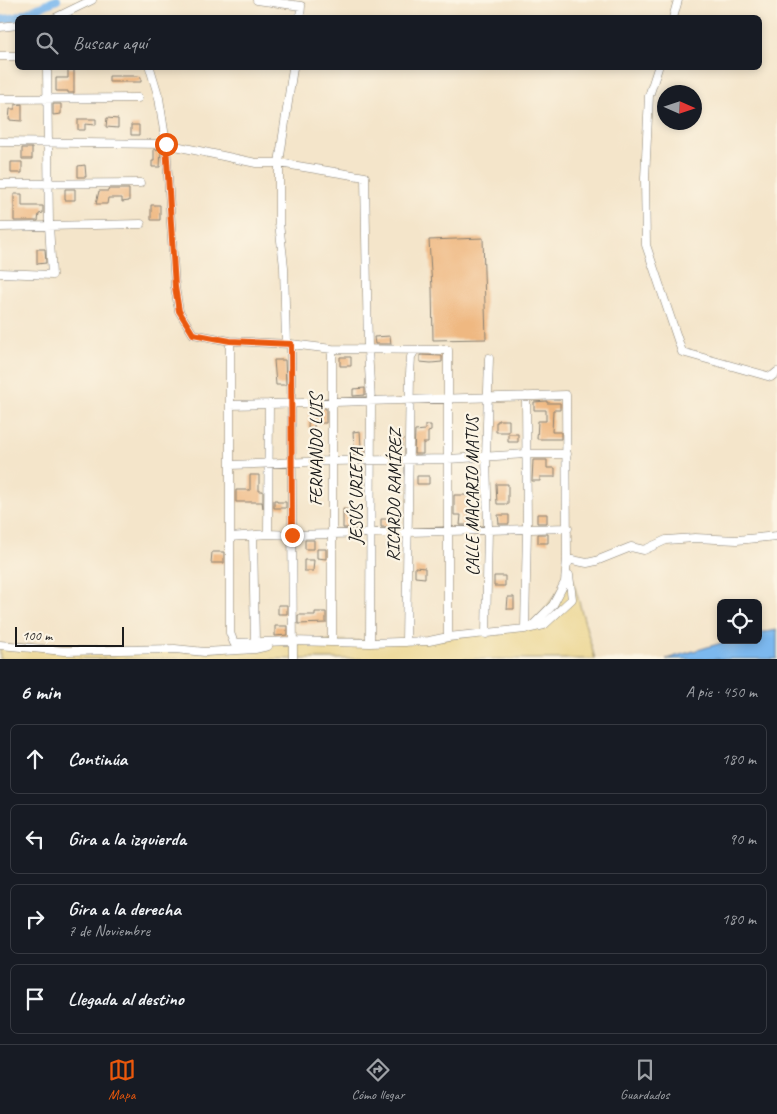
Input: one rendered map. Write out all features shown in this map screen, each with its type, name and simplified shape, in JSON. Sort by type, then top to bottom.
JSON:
[{"type":"street","points":[[61,15],[92,0]]},
{"type":"street","points":[[257,0],[301,6],[300,15]]},
{"type":"street","points":[[674,15],[678,0]]},
{"type":"street","points":[[0,27],[15,25]]},
{"type":"street","points":[[0,56],[15,56]]},
{"type":"street","points":[[0,273],[52,274],[49,224],[47,70]]},
{"type":"street","points":[[151,70],[159,98],[166,144],[175,287],[179,311],[193,334],[230,341],[289,343],[332,349],[448,350],[448,637]]},
{"type":"street","points":[[293,70],[279,164],[279,223],[284,267],[292,403],[293,659]]},
{"type":"street","points":[[657,70],[649,96],[645,178],[646,245],[682,352],[771,377],[777,372]]},
{"type":"street","points":[[0,99],[138,98]]},
{"type":"street","points":[[0,142],[166,144],[256,163],[279,164]]},
{"type":"street","name":"JESÚS URIETA","points":[[279,164],[364,177],[368,350],[372,401],[370,643]]},
{"type":"street","points":[[0,184],[140,183]]},
{"type":"street","points":[[0,227],[49,224],[141,224]]},
{"type":"street","points":[[230,341],[230,406],[231,465],[230,633],[234,643],[429,641],[448,637],[525,629],[544,625],[572,599],[568,559],[566,395],[230,406]]},
{"type":"street","name":"FERNANDO LUIS","points":[[332,349],[332,641]]},
{"type":"street","name":"RICARDO RAMÍREZ","points":[[406,642],[411,357],[415,350]]},
{"type":"street","name":"CALLE MACARIO MATUS","points":[[486,634],[488,529],[486,457],[489,358]]},
{"type":"street","points":[[525,629],[527,528],[526,396]]},
{"type":"street","points":[[268,534],[269,404]]},
{"type":"street","points":[[231,465],[567,454]]},
{"type":"street","points":[[230,537],[268,534],[568,528]]},
{"type":"street","points":[[253,536],[255,643]]},
{"type":"street","points":[[568,559],[587,562],[596,561],[631,547],[644,550],[666,540],[695,538],[738,540],[777,536]]},
{"type":"street","points":[[525,629],[533,625],[553,605],[565,582],[568,559]]},
{"type":"street","points":[[0,645],[64,651],[175,649],[206,652],[255,649],[292,641]]},
{"type":"sand","points":[[567,559],[595,659],[0,659],[0,645],[205,652],[292,641],[429,641],[533,625],[565,582]]},
{"type":"water","points":[[777,630],[777,659],[666,659],[718,644],[762,644],[762,632]]},
{"type":"building","points":[[68,70],[74,70],[74,93],[56,91],[56,78],[68,78]]},
{"type":"building","points":[[109,76],[138,76],[141,77],[141,82],[109,82]]},
{"type":"building","points":[[22,104],[22,121],[9,120],[10,109],[15,109],[15,105]]},
{"type":"building","points":[[53,104],[61,104],[61,114],[53,115]]},
{"type":"building","points":[[107,118],[118,119],[118,128],[106,127]]},
{"type":"building","points":[[78,119],[96,119],[96,125],[85,124],[85,130],[78,130]]},
{"type":"building","points":[[131,125],[139,125],[139,135],[131,135]]},
{"type":"building","points":[[22,148],[32,148],[32,159],[22,159]]},
{"type":"building","points":[[154,149],[161,150],[160,167],[152,167]]},
{"type":"building","points":[[11,162],[22,162],[22,173],[11,173]]},
{"type":"building","points":[[85,165],[86,177],[78,177],[78,166]]},
{"type":"building","points":[[65,189],[75,189],[75,200],[65,200]]},
{"type":"building","points":[[108,189],[129,189],[129,201],[122,202],[122,198],[108,198],[107,204],[96,204],[99,191],[108,191]]},
{"type":"building","points":[[14,194],[22,194],[22,206],[43,206],[43,213],[39,214],[38,221],[14,221]]},
{"type":"building","points":[[151,205],[160,205],[160,220],[151,220]]},
{"type":"building","points":[[483,238],[486,339],[433,340],[429,240]]},
{"type":"building","points":[[37,249],[45,249],[46,263],[37,264]]},
{"type":"building","points":[[390,336],[391,344],[375,344],[374,337]]},
{"type":"building","points":[[420,355],[442,356],[442,362],[420,362]]},
{"type":"building","points":[[340,357],[351,357],[351,366],[340,366]]},
{"type":"building","points":[[274,360],[285,360],[286,385],[276,385]]},
{"type":"building","points":[[365,388],[365,395],[353,396],[353,389]]},
{"type":"building","points":[[547,401],[547,403],[560,403],[560,410],[553,410],[552,432],[561,432],[561,439],[537,439],[538,421],[546,421],[546,410],[534,410],[534,402]]},
{"type":"building","points":[[313,408],[326,408],[326,423],[314,423],[314,429],[308,428],[309,411],[313,411]]},
{"type":"building","points":[[498,420],[509,420],[509,432],[496,432],[496,422]]},
{"type":"building","points":[[425,425],[431,425],[431,431],[428,432],[428,443],[423,443],[423,454],[414,454],[415,431],[425,430]]},
{"type":"building","points":[[360,431],[361,447],[365,447],[365,455],[353,455],[353,432]]},
{"type":"building","points":[[508,434],[518,434],[518,442],[508,442]]},
{"type":"building","points":[[392,437],[402,437],[402,447],[392,447]]},
{"type":"building","points":[[533,460],[547,460],[547,468],[555,468],[555,477],[540,477],[540,481],[532,481]]},
{"type":"building","points":[[250,475],[259,475],[259,491],[263,491],[263,508],[262,502],[236,502],[236,490],[250,490]]},
{"type":"building","points":[[417,476],[429,476],[429,484],[417,484]]},
{"type":"building","points":[[496,484],[508,484],[508,504],[497,504]]},
{"type":"building","points":[[454,495],[469,495],[469,525],[460,525],[461,515],[454,515]]},
{"type":"building","points":[[274,500],[286,502],[286,508],[274,508]]},
{"type":"building","points":[[343,509],[352,510],[352,528],[343,528]]},
{"type":"building","points":[[537,514],[547,514],[547,523],[537,523]]},
{"type":"building","points":[[498,515],[509,515],[509,524],[499,524]]},
{"type":"building","points":[[381,519],[396,519],[396,527],[381,527]]},
{"type":"building","points":[[538,534],[548,534],[548,543],[538,543]]},
{"type":"building","points":[[305,540],[314,540],[314,549],[305,549]]},
{"type":"building","points":[[317,549],[326,549],[326,559],[317,558]]},
{"type":"building","points":[[212,552],[224,552],[224,563],[211,563]]},
{"type":"building","points":[[304,560],[314,560],[313,571],[304,571]]},
{"type":"building","points":[[415,567],[425,568],[425,578],[415,577]]},
{"type":"building","points":[[494,576],[505,576],[505,586],[494,586]]},
{"type":"building","points":[[508,597],[514,597],[514,609],[507,609]]},
{"type":"building","points":[[278,605],[287,605],[287,614],[278,614]]},
{"type":"building","points":[[315,612],[326,612],[326,623],[298,624],[298,615],[315,615]]},
{"type":"building","points":[[275,626],[287,626],[287,635],[275,636]]},
{"type":"waterway","points":[[22,15],[57,0]]},
{"type":"waterway","points":[[0,20],[15,17]]},
{"type":"route","points":[[166,144],[175,287],[179,311],[193,334],[230,341],[291,344],[292,535]]}]
